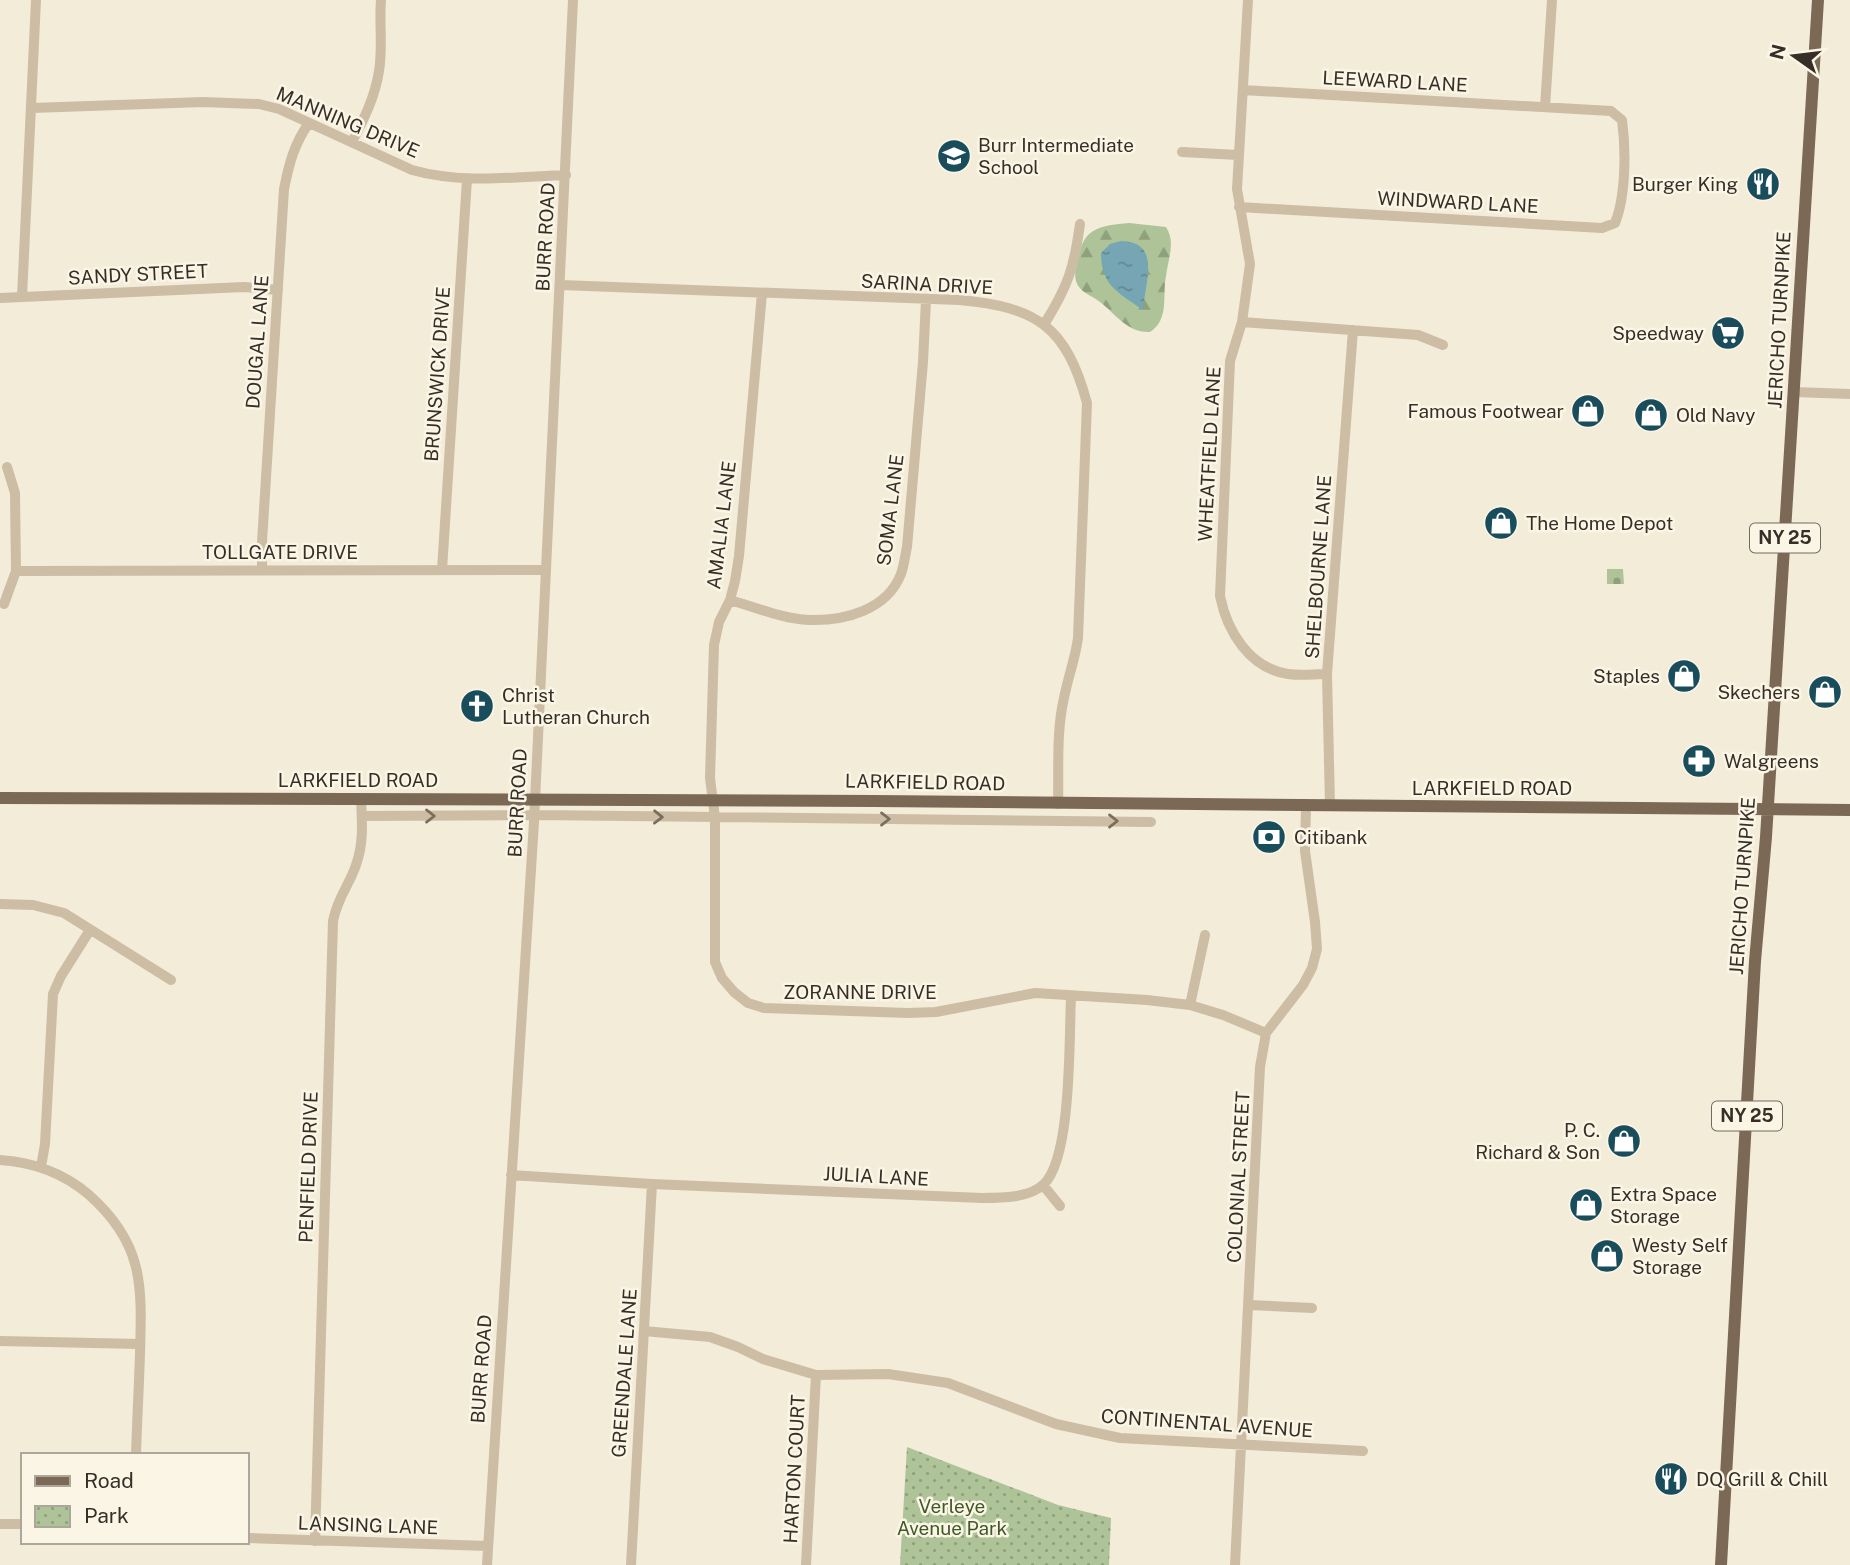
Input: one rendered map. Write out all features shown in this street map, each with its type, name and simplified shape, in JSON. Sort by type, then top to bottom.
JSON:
[{"type":"main road","name":"JERICHO TURNPIKE","points":[[1721,1565],[1755,961],[1818,0]]},
{"type":"main road","name":"LARKFIELD ROAD","points":[[0,798],[713,800],[1850,810]]},
{"type":"street","points":[[22,298],[36,0]]},
{"type":"street","points":[[352,142],[367,111],[379,70],[381,0]]},
{"type":"street","name":"BURR ROAD","points":[[487,1565],[535,800],[573,0]]},
{"type":"street","name":"WHEATFIELD LANE","points":[[1248,0],[1238,155],[1239,207],[1250,264],[1242,322],[1230,361],[1220,596],[1224,615],[1234,636],[1244,649],[1270,669],[1289,674],[1327,674]]},
{"type":"street","points":[[1545,107],[1552,0]]},
{"type":"street","name":"LEEWARD LANE","points":[[1243,90],[1611,111],[1622,120],[1623,164]]},
{"type":"street","name":"MANNING DRIVE","points":[[32,108],[234,102],[259,104],[279,109],[412,170],[435,177],[467,179],[566,175]]},
{"type":"street","name":"DOUGAL LANE","points":[[262,569],[284,189],[291,156],[299,136],[309,123]]},
{"type":"street","points":[[1182,152],[1238,155]]},
{"type":"street","name":"WINDWARD LANE","points":[[1239,207],[1602,228],[1615,223],[1620,209],[1623,164]]},
{"type":"street","name":"BRUNSWICK DRIVE","points":[[442,570],[467,179]]},
{"type":"street","points":[[1045,323],[1069,280],[1080,224]]},
{"type":"street","name":"SARINA DRIVE","points":[[561,285],[992,303],[1045,323],[1065,347],[1078,372],[1087,403],[1078,638],[1060,728],[1058,804]]},
{"type":"street","name":"SANDY STREET","points":[[0,298],[233,287],[278,290]]},
{"type":"street","name":"AMALIA LANE","points":[[713,800],[710,778],[714,645],[719,622],[730,600],[738,556],[762,293]]},
{"type":"street","name":"SOMA LANE","points":[[730,600],[783,616],[808,620],[854,615],[873,607],[890,594],[901,574],[907,547],[926,300]]},
{"type":"street","points":[[1242,322],[1418,335],[1443,345]]},
{"type":"street","name":"SHELBOURNE LANE","points":[[1330,806],[1327,674],[1353,330]]},
{"type":"street","points":[[1794,392],[1850,394]]},
{"type":"street","points":[[4,604],[16,571],[15,494],[7,467]]},
{"type":"street","name":"TOLLGATE DRIVE","points":[[16,571],[545,570]]},
{"type":"street","name":"PENFIELD DRIVE","points":[[315,1541],[333,920],[337,901],[356,867],[361,847],[361,799]]},
{"type":"street","name":"ZORANNE DRIVE","points":[[713,800],[716,962],[722,978],[748,1003],[783,1010],[908,1013],[936,1012],[1035,993],[1190,1005],[1266,1033]]},
{"type":"street","name":"COLONIAL STREET","points":[[1235,1565],[1260,1067],[1266,1033],[1303,985],[1312,968],[1317,949],[1306,859],[1306,807]]},
{"type":"street","name":"LARKFIELD ROAD","points":[[362,816],[534,815],[1151,822]]},
{"type":"street","points":[[0,904],[33,905],[64,913],[171,981]]},
{"type":"street","points":[[41,1167],[45,1144],[53,994],[90,930]]},
{"type":"street","points":[[1190,1005],[1205,935]]},
{"type":"street","points":[[1060,1206],[1043,1185],[1053,1171],[1059,1155],[1065,1119],[1071,996]]},
{"type":"street","points":[[0,1160],[41,1167],[66,1179],[97,1203],[116,1224],[130,1247],[138,1272],[142,1300],[136,1453]]},
{"type":"street","name":"JULIA LANE","points":[[511,1175],[652,1184],[982,1198],[1007,1198],[1043,1185]]},
{"type":"street","name":"GREENDALE LANE","points":[[631,1565],[652,1184]]},
{"type":"street","points":[[1249,1304],[1312,1308]]},
{"type":"street","name":"CONTINENTAL AVENUE","points":[[645,1331],[710,1337],[738,1346],[763,1359],[816,1375],[888,1374],[948,1383],[1056,1424],[1089,1432],[1120,1437],[1363,1451]]},
{"type":"street","points":[[0,1341],[140,1344]]},
{"type":"street","name":"HARTON COURT","points":[[806,1565],[816,1375]]},
{"type":"street","points":[[0,1524],[21,1524]]},
{"type":"street","name":"LANSING LANE","points":[[248,1538],[488,1546]]},
{"type":"green space","points":[[1129,223],[1166,227],[1171,239],[1163,314],[1150,332],[1135,329],[1122,322],[1083,291],[1075,278],[1080,249],[1089,235],[1101,227]]},
{"type":"green space","points":[[1607,569],[1623,569],[1624,584],[1607,584]]},
{"type":"green space","name":"Verleye Avenue Park","points":[[907,1447],[1058,1505],[1111,1518],[1109,1565],[900,1565]]},
{"type":"water","points":[[1121,241],[1134,243],[1142,248],[1147,256],[1148,276],[1143,310],[1113,288],[1104,273],[1101,253],[1110,244]]},
{"type":"place","name":"Burr Intermediate School","points":[[954,156]]},
{"type":"place","name":"Burger King","points":[[1763,184]]},
{"type":"place","name":"Speedway","points":[[1728,333]]},
{"type":"place","name":"Famous Footwear","points":[[1588,411]]},
{"type":"place","name":"Old Navy","points":[[1651,415]]},
{"type":"place","name":"The Home Depot","points":[[1501,523]]},
{"type":"place","name":"Staples","points":[[1684,676]]},
{"type":"place","name":"Skechers","points":[[1825,692]]},
{"type":"place","name":"Christ Lutheran Church","points":[[477,706]]},
{"type":"place","name":"Walgreens","points":[[1699,761]]},
{"type":"place","name":"Citibank","points":[[1269,837]]},
{"type":"place","name":"P. C. Richard & Son","points":[[1624,1141]]},
{"type":"place","name":"Extra Space Storage","points":[[1586,1205]]},
{"type":"place","name":"Westy Self Storage","points":[[1607,1256]]},
{"type":"place","name":"DQ Grill & Chill","points":[[1671,1479]]}]
